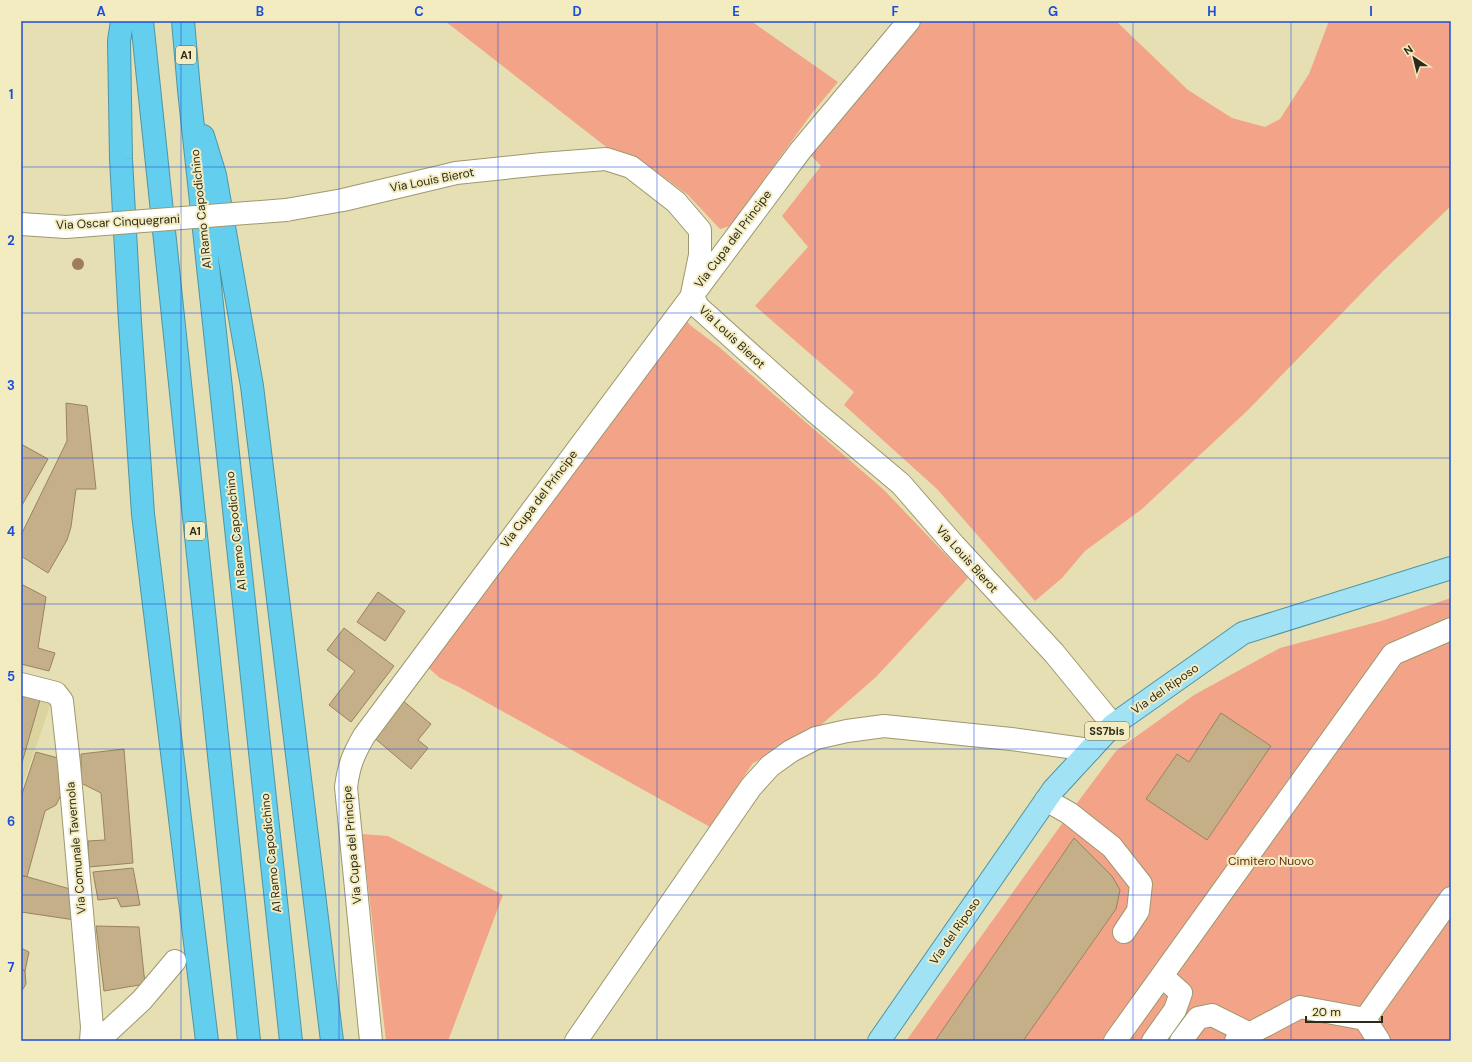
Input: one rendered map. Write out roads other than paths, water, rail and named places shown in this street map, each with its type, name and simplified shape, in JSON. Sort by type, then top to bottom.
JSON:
[{"type":"highway","points":[[122,21],[119,41],[121,159],[143,514],[207,1041]]},
{"type":"highway","name":"A1","points":[[142,21],[249,1041]]},
{"type":"highway","name":"A1 Ramo Capodichino","points":[[184,21],[189,90],[291,1041]]},
{"type":"highway","points":[[189,90],[215,175],[252,386],[332,1041]]},
{"type":"main road","name":"Via del Riposo","points":[[879,1041],[1053,790],[1113,725],[1243,633],[1451,568]]},
{"type":"street","name":"Via Cupa del Principe","points":[[371,1041],[346,787],[348,769],[353,754],[364,736],[800,151],[909,21]]},
{"type":"street","name":"Via Louis Bierot","points":[[286,210],[343,200],[456,173],[606,159],[631,166],[676,202],[700,230],[700,255],[692,294],[698,307],[814,411],[900,484],[1054,653],[1113,725]]},
{"type":"street","name":"Via Oscar Cinquegrani","points":[[21,224],[66,227],[286,210]]},
{"type":"street","points":[[1115,1041],[1393,654],[1451,629]]},
{"type":"street","name":"Via Comunale Tavernola","points":[[21,684],[56,693],[62,701],[92,1027],[91,1041]]},
{"type":"street","points":[[576,1041],[751,787],[770,766],[791,751],[816,738],[847,731],[884,726],[1011,739],[1090,750]]},
{"type":"street","points":[[1046,800],[1069,813],[1112,847],[1141,884],[1138,911],[1124,932]]},
{"type":"street","points":[[1365,1019],[1451,898]]},
{"type":"street","points":[[98,1041],[142,1000],[176,961]]},
{"type":"street","points":[[1153,1041],[1175,1010],[1181,993],[1162,976]]},
{"type":"street","points":[[1181,1041],[1198,1018],[1212,1015],[1243,1037],[1300,1007],[1365,1019],[1379,1041]]},
{"type":"park label","name":"Cimitero Nuovo","points":[[1271,861]]}]
